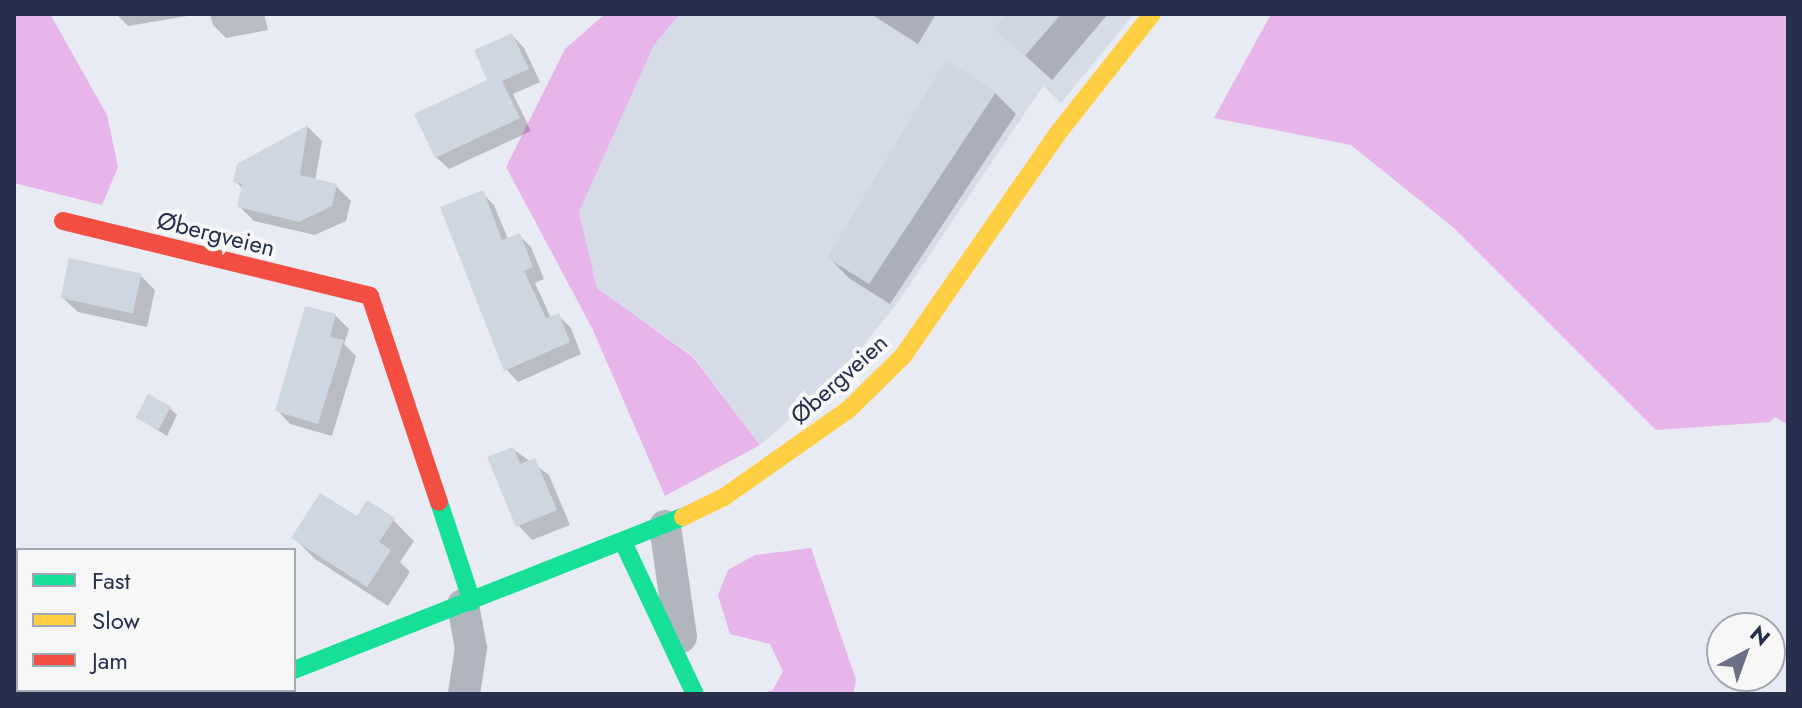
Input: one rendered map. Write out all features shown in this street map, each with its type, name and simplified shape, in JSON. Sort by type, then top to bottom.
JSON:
[{"type":"main road","name":"Øbergveien","points":[[296,669],[665,526],[724,497],[848,410],[903,356],[1058,133],[1152,14]]},
{"type":"main road","name":"Øbergveien","points":[[63,221],[370,296],[468,603]]},
{"type":"main road","points":[[623,542],[683,660],[695,694]]},
{"type":"street","points":[[665,526],[683,660]]},
{"type":"street","points":[[464,694],[471,648],[468,603]]},
{"type":"shaded area","points":[[14,14],[50,14],[107,115],[118,167],[102,205],[14,183]]},
{"type":"shaded area","points":[[605,14],[680,14],[654,45],[579,212],[597,288],[693,357],[760,445],[665,496],[592,328],[506,167],[565,49]]},
{"type":"shaded area","points":[[680,14],[1134,14],[1061,103],[1043,86],[896,305],[838,377],[760,445],[693,356],[597,288],[579,212],[654,45]]},
{"type":"shaded area","points":[[1271,14],[1788,14],[1788,425],[1775,417],[1770,422],[1656,430],[1454,228],[1351,145],[1214,118]]},
{"type":"shaded area","points":[[811,548],[856,680],[853,694],[758,694],[773,690],[783,671],[770,644],[730,634],[718,595],[728,570],[755,555]]},
{"type":"building","points":[[1006,14],[1061,14],[1025,56],[993,29]]},
{"type":"building","points":[[512,33],[529,69],[502,81],[520,118],[435,158],[414,114],[487,80],[474,50]]},
{"type":"building","points":[[946,60],[996,92],[869,284],[827,258]]},
{"type":"building","points":[[308,125],[300,175],[337,184],[332,206],[299,222],[237,207],[242,184],[233,182],[237,164]]},
{"type":"building","points":[[483,190],[502,240],[520,233],[533,267],[524,271],[546,318],[559,313],[570,342],[504,371],[440,207]]},
{"type":"building","points":[[69,258],[141,273],[133,313],[60,298]]},
{"type":"building","points":[[305,306],[336,314],[330,337],[344,340],[318,424],[275,411]]},
{"type":"building","points":[[148,394],[171,406],[158,430],[135,418]]},
{"type":"building","points":[[513,447],[520,464],[535,458],[557,510],[516,527],[487,457]]},
{"type":"building","points":[[320,493],[357,516],[367,500],[395,518],[379,542],[391,550],[367,587],[291,538]]},
{"type":"traffic: fast","points":[[439,502],[472,602]]},
{"type":"traffic: fast","points":[[296,669],[683,517]]},
{"type":"traffic: fast","points":[[623,542],[695,694]]},
{"type":"traffic: fast","points":[[233,694],[238,692]]},
{"type":"traffic: slow","points":[[683,517],[724,497],[848,410],[903,356],[1058,133],[1152,14]]},
{"type":"traffic: jam","points":[[63,221],[370,296],[439,502]]}]
